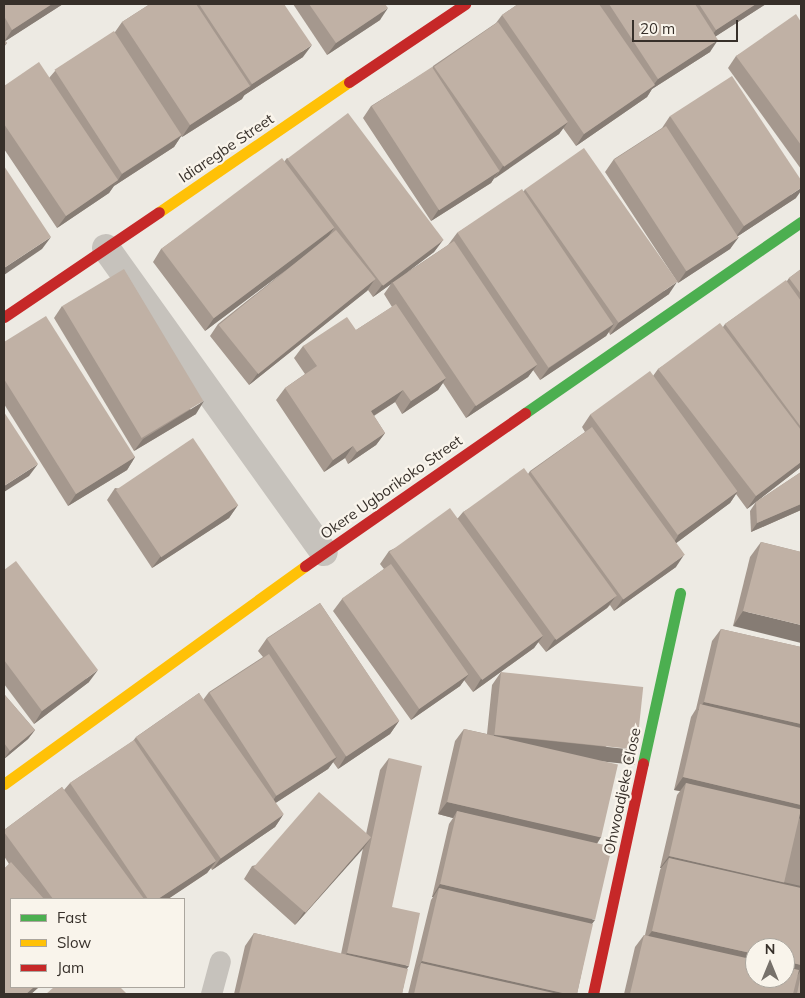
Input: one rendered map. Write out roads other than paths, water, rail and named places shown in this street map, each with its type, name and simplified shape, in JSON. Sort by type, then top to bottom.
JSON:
[{"type":"street","name":"Idiaregbe Street","points":[[4,317],[465,4]]},
{"type":"street","name":"Okere Ugborikoko Street","points":[[4,784],[324,552],[801,222]]},
{"type":"street","points":[[106,248],[324,552]]},
{"type":"street","name":"Ohwoadjeke Close","points":[[593,994],[680,594]]},
{"type":"lane","points":[[211,994],[220,961]]}]
